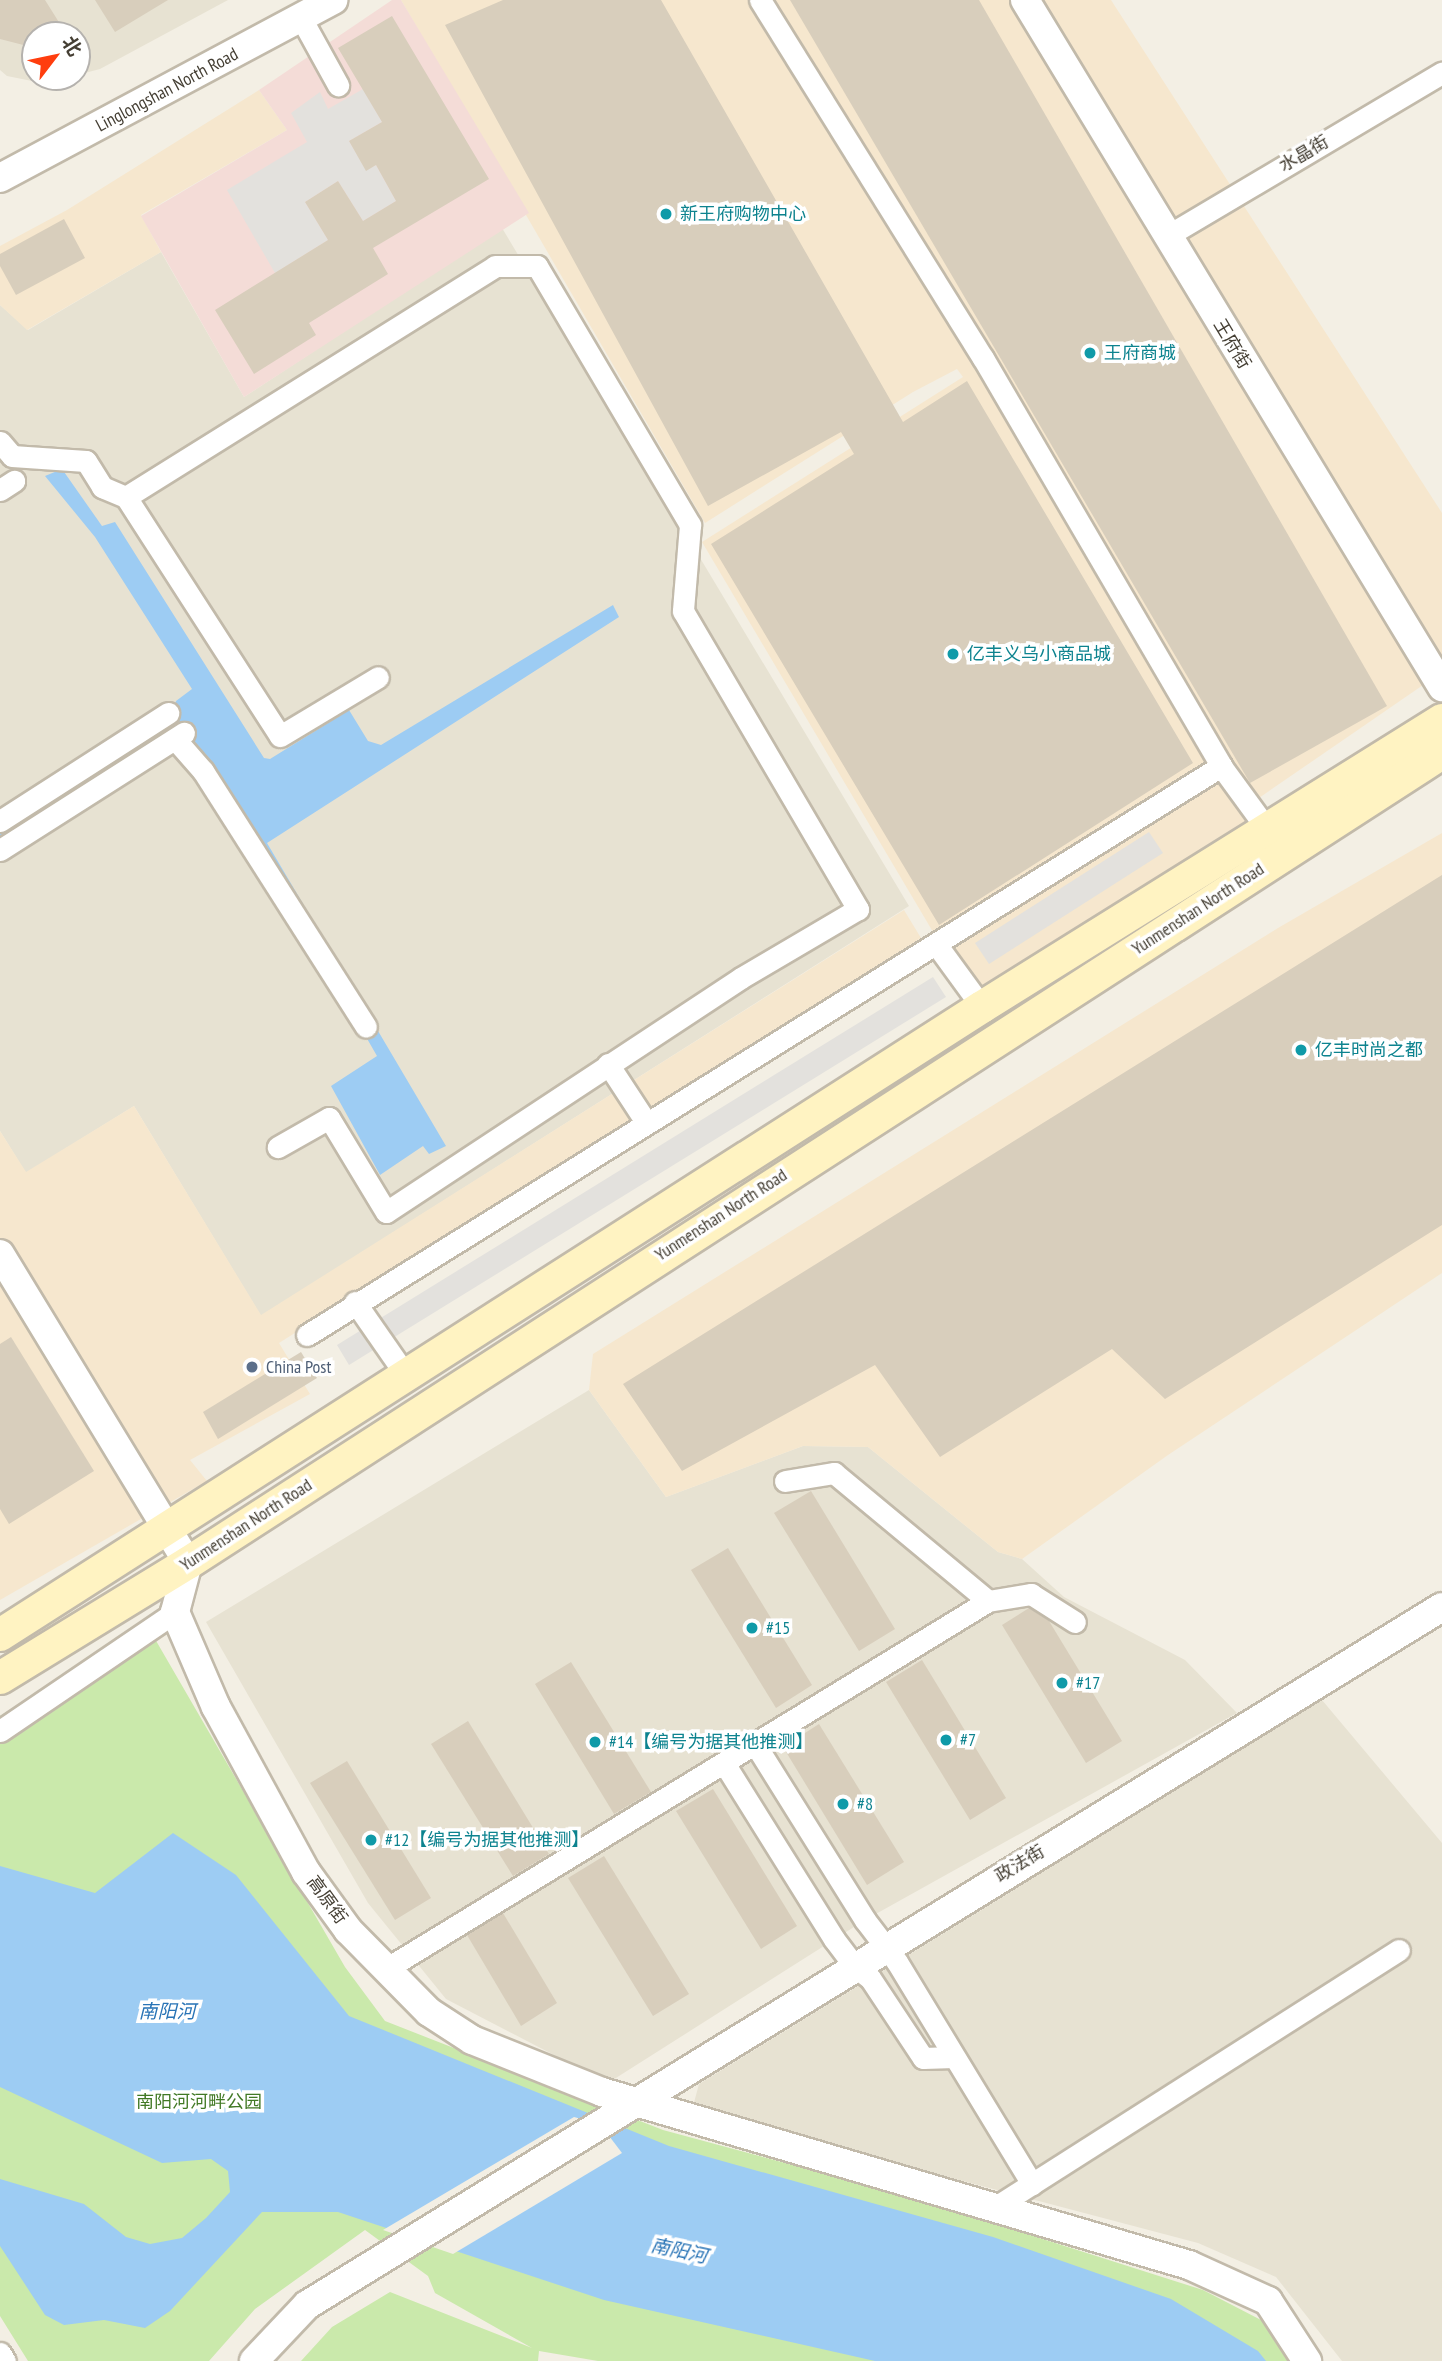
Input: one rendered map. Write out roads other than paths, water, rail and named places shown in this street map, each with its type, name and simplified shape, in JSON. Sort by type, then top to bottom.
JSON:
[{"type":"main road","name":"Yunmenshan North Road","points":[[0,1634],[169,1530],[405,1374],[982,1007],[1442,720]]},
{"type":"main road","name":"Yunmenshan North Road","points":[[0,1678],[188,1563],[1442,753]]},
{"type":"street","name":"Linglongshan North Road","points":[[0,178],[333,0]]},
{"type":"street","points":[[760,0],[982,358],[1221,766],[1267,829]]},
{"type":"street","name":"王府街","points":[[1025,0],[1442,687]]},
{"type":"street","points":[[301,18],[338,85]]},
{"type":"street","name":"水晶街","points":[[1167,236],[1442,73]]},
{"type":"street","points":[[126,497],[495,266],[537,266],[690,525],[683,611],[858,909],[608,1064],[386,1212],[329,1118],[278,1147]]},
{"type":"street","points":[[0,442],[12,456],[86,461],[102,487],[126,497],[280,736],[378,677]]},
{"type":"street","points":[[0,821],[168,713]]},
{"type":"street","points":[[0,850],[181,735],[366,1027]]},
{"type":"street","points":[[307,1335],[355,1302],[1221,766]]},
{"type":"street","points":[[936,944],[982,1007]]},
{"type":"street","points":[[608,1064],[646,1122]]},
{"type":"street","points":[[0,1254],[188,1563],[175,1612],[0,1731]]},
{"type":"street","points":[[355,1302],[405,1374]]},
{"type":"street","points":[[785,1481],[834,1473],[988,1601]]},
{"type":"street","points":[[384,1970],[988,1601],[1031,1594],[1075,1622]]},
{"type":"street","name":"政法街","points":[[254,2361],[307,2305],[884,1947],[1442,1607]]},
{"type":"street","name":"高原街","points":[[175,1612],[216,1707],[306,1871],[348,1930],[384,1970],[429,2012],[472,2040],[634,2102],[1189,2265],[1268,2301],[1307,2361]]},
{"type":"street","points":[[755,1744],[1032,2184]]},
{"type":"street","points":[[724,1763],[854,1966],[870,1978],[923,2058],[954,2057]]},
{"type":"street","points":[[994,2208],[1399,1950]]},
{"type":"street","points":[[0,2353],[5,2361]]},
{"type":"water","points":[[62,469],[102,526],[115,522],[264,758],[270,759],[349,710],[368,741],[381,745],[613,605],[619,617],[267,843],[446,1146],[429,1154],[423,1146],[380,1175],[331,1086],[377,1056],[206,758],[176,729],[0,841],[0,832],[167,726],[176,701],[192,689],[95,537],[45,476]]},
{"type":"water","name":"南阳河","points":[[173,1833],[236,1875],[349,2016],[669,2146],[993,2237],[1171,2299],[1258,2351],[1266,2361],[875,2361],[604,2300],[338,2212],[262,2212],[170,2311],[145,2328],[104,2320],[64,2325],[45,2315],[0,2246],[0,2179],[84,2204],[126,2237],[150,2244],[182,2238],[206,2218],[230,2192],[228,2171],[211,2159],[162,2163],[0,2087],[0,1866],[95,1893]]},
{"type":"place","name":"新王府购物中心","points":[[666,214]]},
{"type":"place","name":"王府商城","points":[[1090,353]]},
{"type":"place","name":"亿丰义乌小商品城","points":[[953,654]]},
{"type":"place","name":"亿丰时尚之都","points":[[1301,1050]]},
{"type":"place","name":"China Post","points":[[252,1367]]},
{"type":"place","name":"#15","points":[[752,1628]]},
{"type":"place","name":"#17","points":[[1062,1683]]},
{"type":"place","name":"#7","points":[[946,1740]]},
{"type":"place","name":"#14【编号为据其他推测】","points":[[595,1742]]},
{"type":"place","name":"#8","points":[[843,1804]]},
{"type":"place","name":"#12【编号为据其他推测】","points":[[371,1840]]},
{"type":"park label","name":"南阳河河畔公园","points":[[199,2102]]}]
